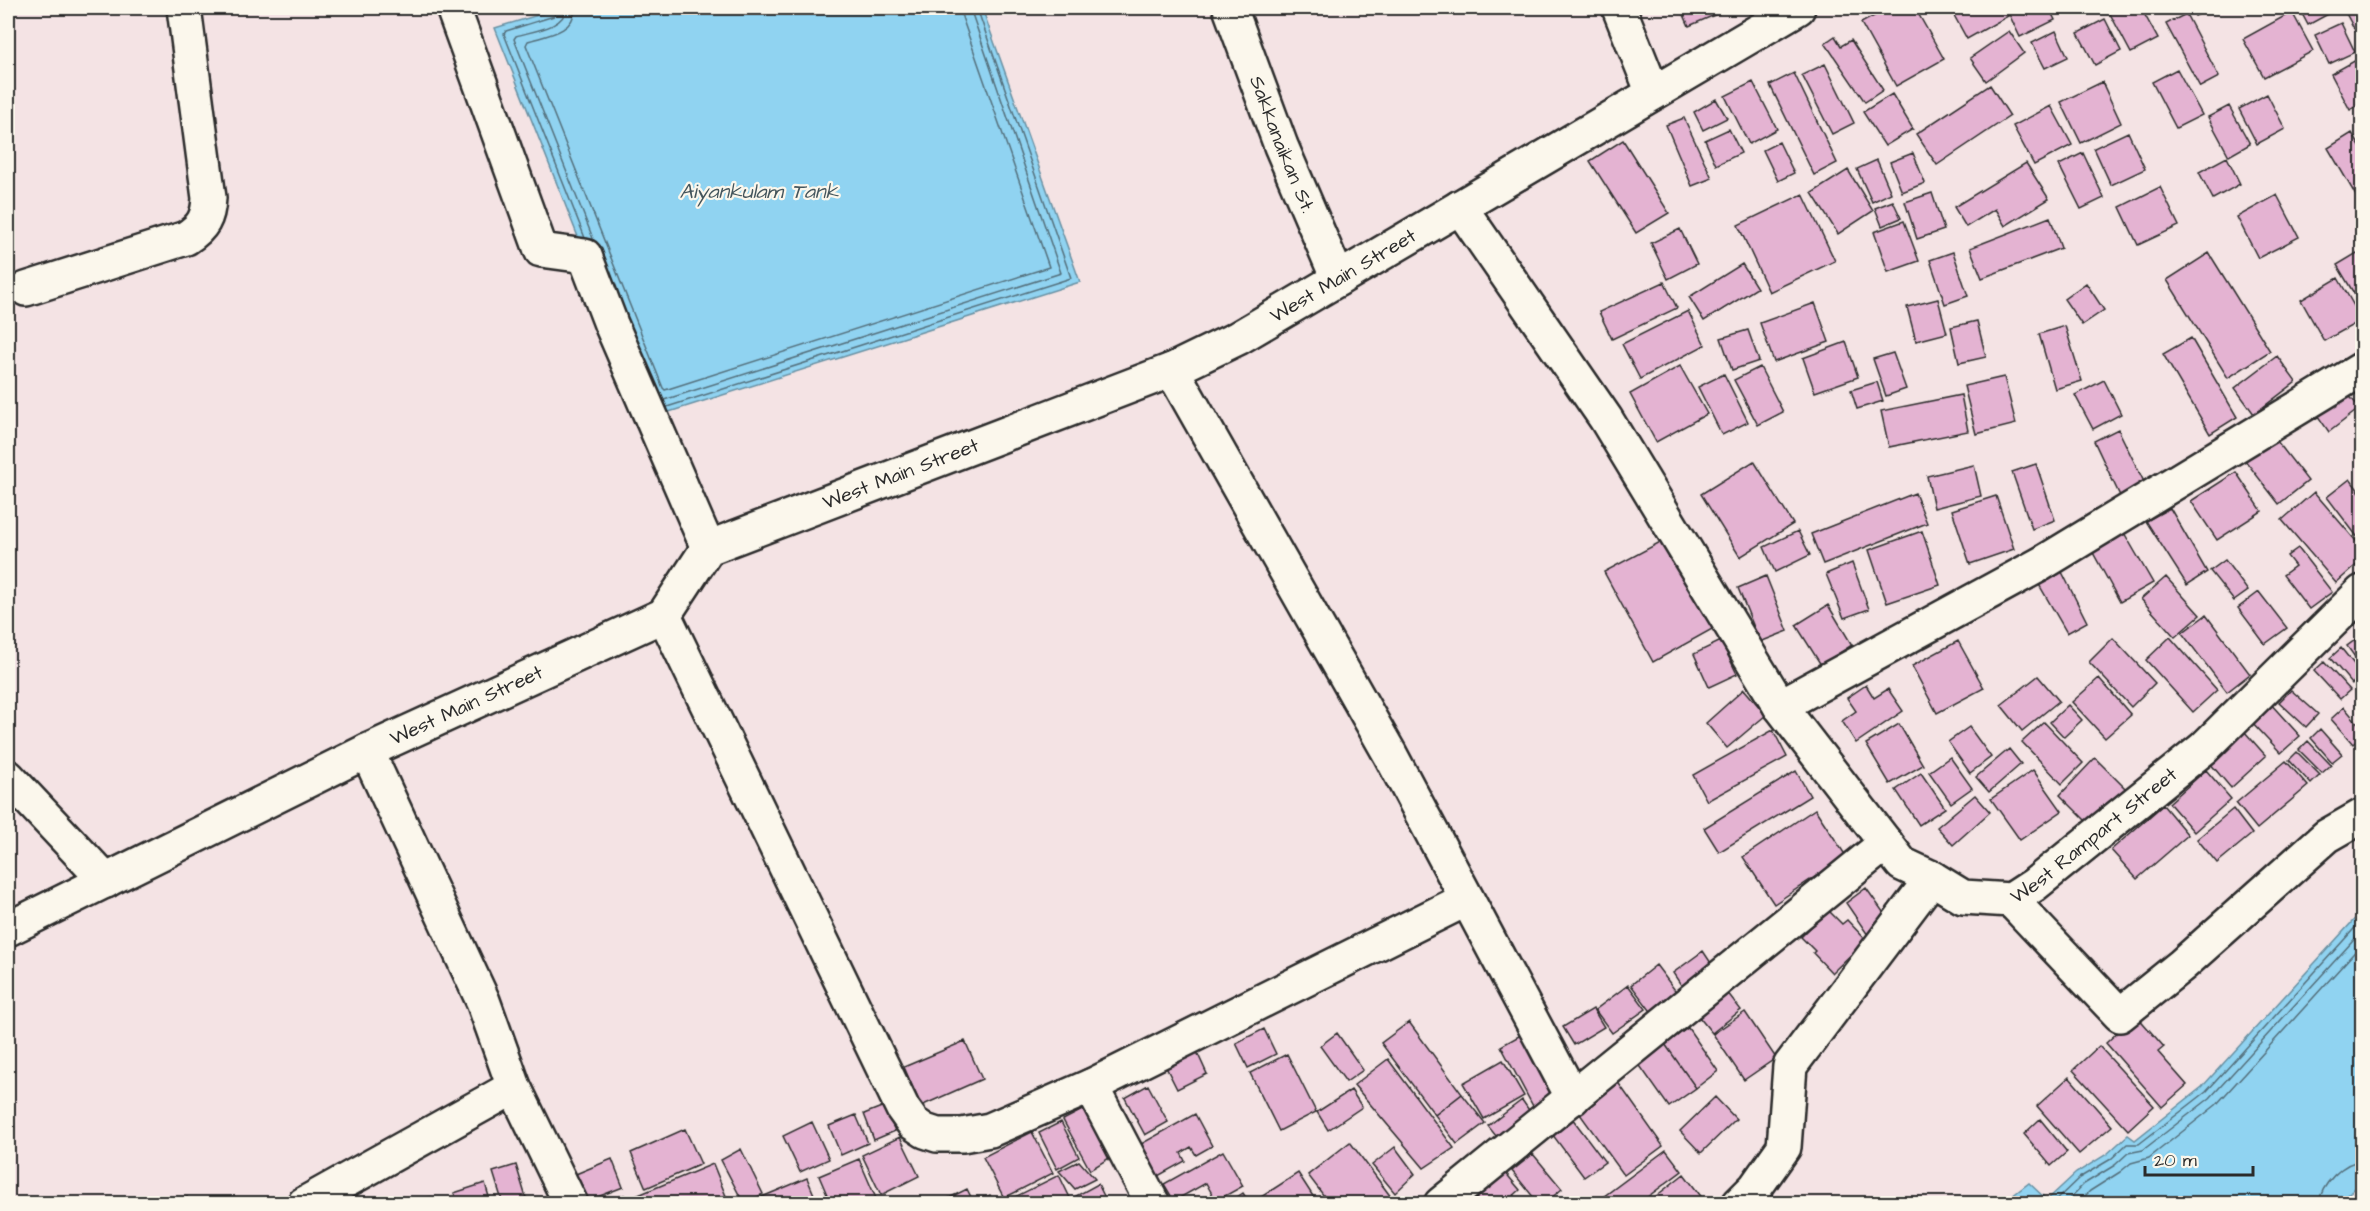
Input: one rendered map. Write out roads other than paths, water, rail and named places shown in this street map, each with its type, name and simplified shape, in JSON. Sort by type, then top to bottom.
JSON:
[{"type":"street","points":[[26,289],[186,238],[200,229],[208,214],[208,198],[184,8]]},
{"type":"street","points":[[453,8],[541,250],[585,256],[611,324],[708,548],[664,615],[903,1109],[913,1123],[937,1135],[962,1136],[1000,1126],[1090,1086],[1467,899]]},
{"type":"street","name":"Sakkanaikan St.","points":[[1230,8],[1281,146],[1338,279]]},
{"type":"street","points":[[1619,8],[1653,93]]},
{"type":"street","name":"West Main Street","points":[[708,548],[1172,370],[1238,338],[1798,8]]},
{"type":"street","name":"West Rampart Street","points":[[1460,207],[1606,419],[1780,706],[1902,864],[1932,878],[1963,897],[2011,900],[2034,885],[2204,747],[2362,592]]},
{"type":"street","points":[[1780,706],[2041,564],[2362,369]]},
{"type":"street","points":[[1172,370],[1384,744],[1573,1098]]},
{"type":"street","name":"West Main Street","points":[[8,929],[368,751],[664,615]]},
{"type":"street","points":[[368,751],[483,1001],[514,1088],[571,1203]]},
{"type":"street","points":[[8,777],[106,881]]},
{"type":"street","points":[[2011,900],[2120,1015],[2182,965],[2327,836],[2362,816]]},
{"type":"street","points":[[1442,1203],[1886,843]]},
{"type":"street","points":[[1739,1203],[1755,1188],[1784,1147],[1790,1066],[1932,878]]},
{"type":"street","points":[[1090,1086],[1153,1203]]},
{"type":"street","points":[[304,1203],[514,1088]]},
{"type":"water","name":"Aiyankulam Tank","points":[[561,8],[982,8],[1080,282],[650,418],[495,28]]},
{"type":"water","points":[[2362,911],[2362,1181],[2340,1203],[2003,1203],[2029,1183],[2047,1200],[2076,1173],[2107,1154],[2128,1135],[2135,1140],[2202,1087]]}]
